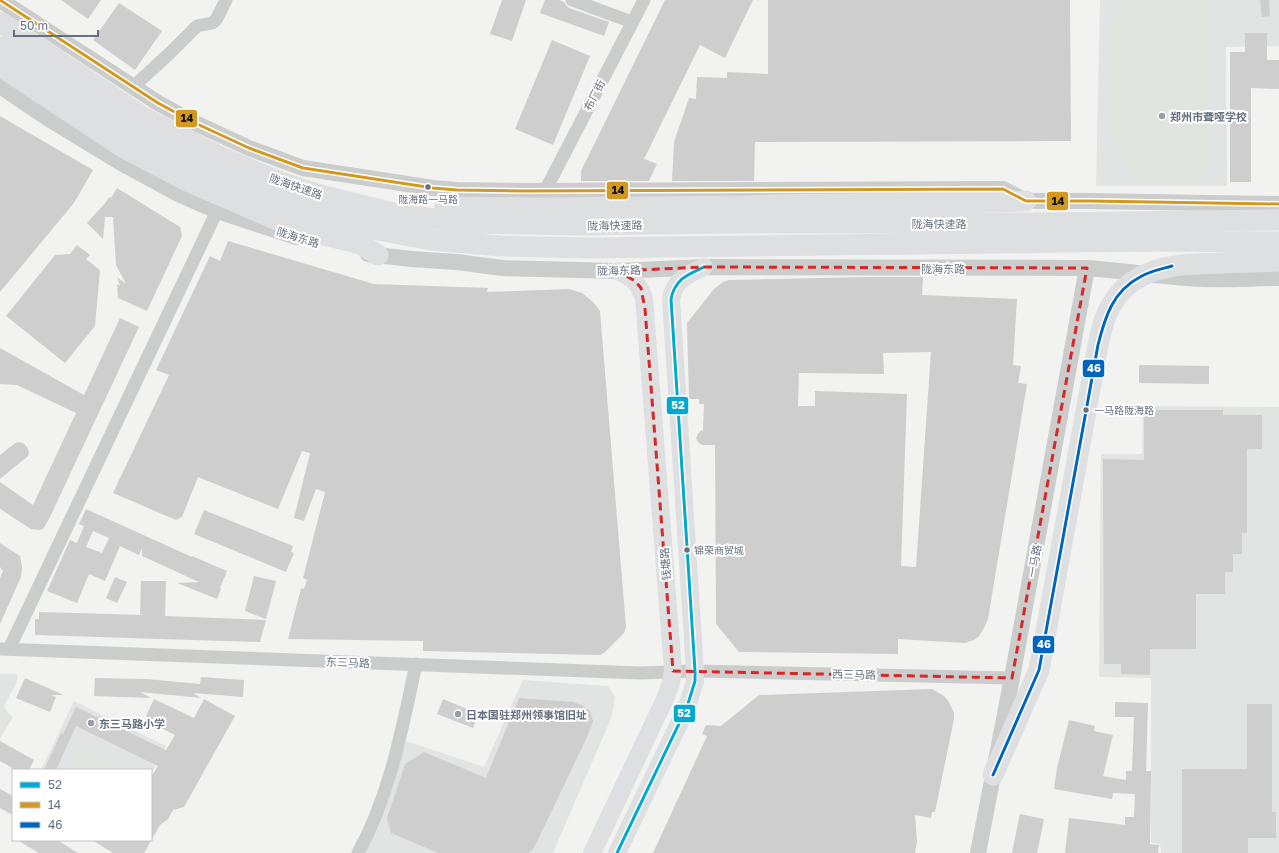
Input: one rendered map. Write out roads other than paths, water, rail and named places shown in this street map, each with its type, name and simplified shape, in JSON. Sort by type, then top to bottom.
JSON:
[{"type":"highway","name":"陇海快速路","points":[[0,22],[144,117],[221,157],[270,178],[328,197],[389,212],[419,217],[470,223],[530,224],[1043,223],[1279,220]]},
{"type":"highway","name":"陇海快速路","points":[[0,47],[134,133],[171,153],[210,171],[310,212],[357,226],[431,240],[501,246],[590,248],[1147,241],[1279,242]]},
{"type":"highway","points":[[0,66],[124,148],[185,180],[296,228],[361,244],[378,256]]},
{"type":"highway","points":[[328,197],[345,193],[374,196],[421,206],[471,208],[745,206],[789,204],[1026,201]]},
{"type":"highway","points":[[994,775],[1039,670],[1098,345],[1111,306],[1119,294],[1129,284],[1140,277],[1177,265],[1279,261]]},
{"type":"main road","name":"钱塘路","points":[[618,853],[687,707],[694,687],[695,671],[672,299],[673,291],[681,279],[704,268]]},
{"type":"main road","name":"钱塘路","points":[[592,853],[665,699],[671,683],[673,671],[644,298],[641,288],[635,281],[629,276],[618,271]]},
{"type":"street","points":[[0,0],[158,103],[195,123],[250,148],[303,168],[433,188],[458,190],[1003,189],[1026,201],[1279,204]]},
{"type":"street","points":[[133,87],[170,54],[197,26],[212,23],[216,20],[226,0]]},
{"type":"street","points":[[572,0],[632,22]]},
{"type":"street","name":"布厂街","points":[[545,191],[644,0]]},
{"type":"street","name":"陇海东路","points":[[0,86],[52,121],[121,163],[180,195],[217,211],[289,235],[322,245],[378,256],[457,262],[502,268],[618,271],[704,268],[1087,268],[1204,279],[1279,278]]},
{"type":"street","points":[[5,649],[217,211]]},
{"type":"street","name":"一马路","points":[[978,853],[994,775],[1087,268]]},
{"type":"street","name":"东三马路","points":[[5,649],[640,673],[695,671]]},
{"type":"street","points":[[363,851],[387,784],[399,740],[416,664]]},
{"type":"street","name":"西三马路","points":[[695,671],[1012,678]]},
{"type":"place","name":"郑州市聋哑学校","points":[[1162,116]]},
{"type":"place","name":"陇海路一马路","points":[[428,187]]},
{"type":"place","name":"一马路陇海路","points":[[1086,410]]},
{"type":"place","name":"锦荣商贸城","points":[[687,550]]},
{"type":"place","name":"日本国驻郑州领事馆旧址","points":[[458,714]]},
{"type":"place","name":"东三马路小学","points":[[91,723]]}]
